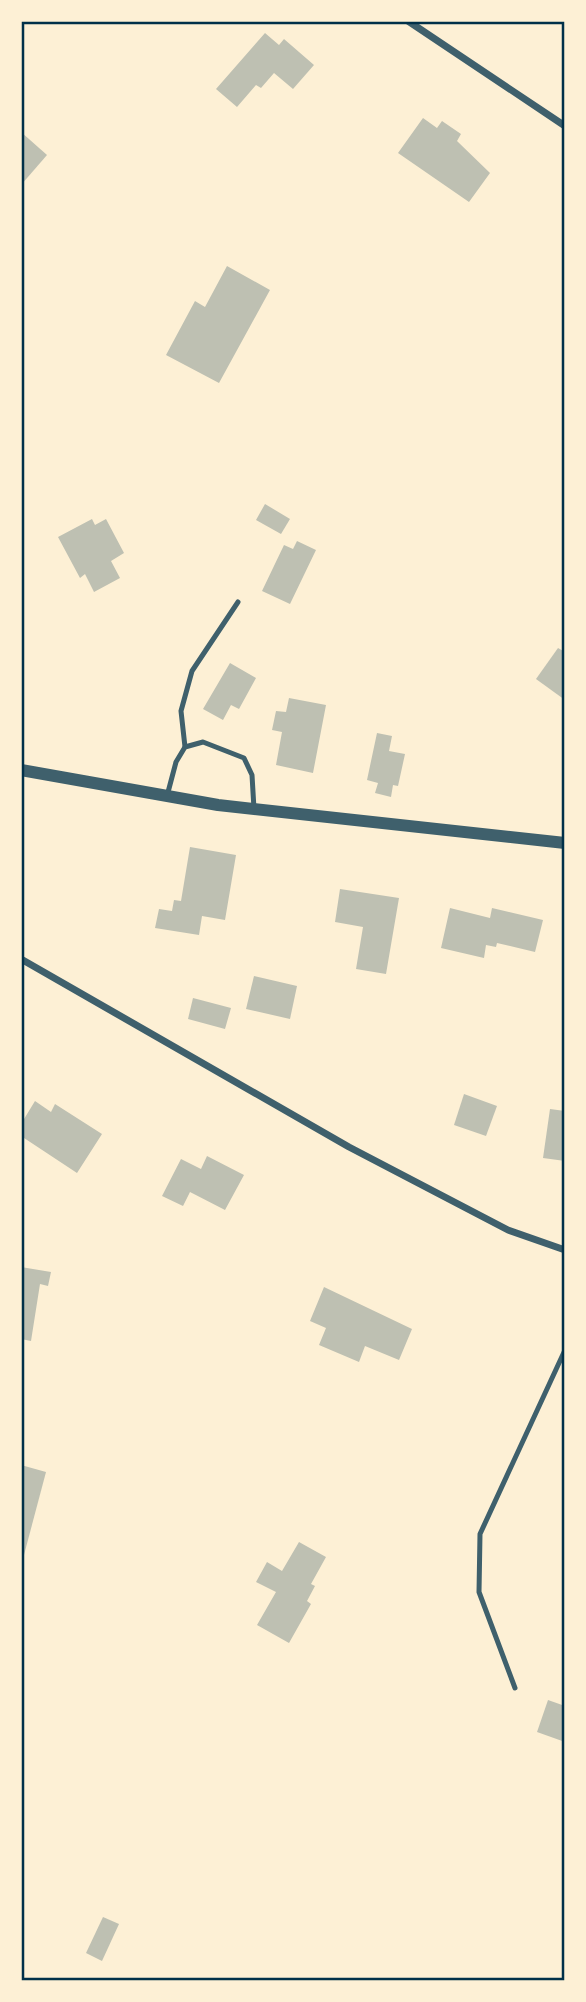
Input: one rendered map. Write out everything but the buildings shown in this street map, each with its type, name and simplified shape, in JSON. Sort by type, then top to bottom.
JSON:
[{"type":"street","points":[[408,21],[565,126]]},
{"type":"street","points":[[21,770],[254,809],[565,844]]},
{"type":"street","points":[[21,959],[349,1147],[508,1230],[565,1250]]},
{"type":"lane","points":[[167,796],[176,762],[185,747],[181,711],[192,671],[238,602]]},
{"type":"lane","points":[[185,747],[204,742],[244,758],[252,775],[254,809]]},
{"type":"lane","points":[[515,1688],[479,1592],[480,1534],[565,1350]]}]
